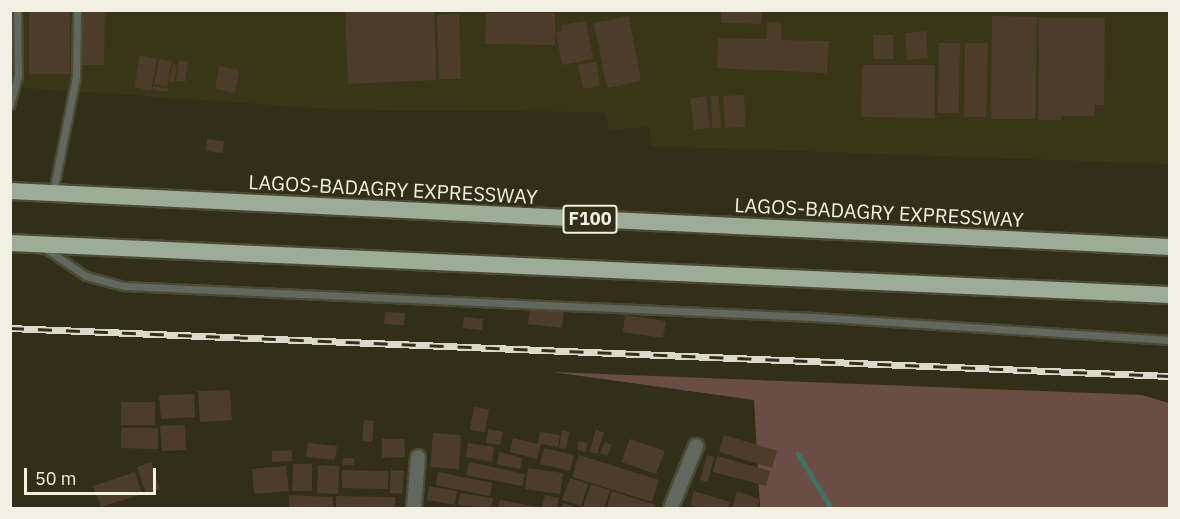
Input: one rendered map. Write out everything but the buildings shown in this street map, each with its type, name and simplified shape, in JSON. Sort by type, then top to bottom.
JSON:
[{"type":"highway","name":"LAGOS-BADAGRY EXPRESSWAY","points":[[10,191],[1170,247]]},
{"type":"highway","points":[[10,243],[1170,295]]},
{"type":"street","points":[[671,508],[696,446]]},
{"type":"street","points":[[414,508],[418,457]]},
{"type":"lane","points":[[10,105],[18,76],[17,10]]},
{"type":"lane","points":[[52,194],[76,77],[77,10]]},
{"type":"lane","points":[[39,244],[86,276],[124,286],[813,318],[1170,340]]},
{"type":"shaded area","points":[[10,11],[1169,11],[1169,164],[651,146],[649,127],[610,130],[604,112],[346,110],[11,87]]},
{"type":"shaded area","points":[[552,372],[1142,395],[1169,403],[1169,508],[760,508],[754,400]]},
{"type":"waterway","points":[[798,454],[831,508]]},
{"type":"railway","points":[[10,328],[1170,376]]}]
